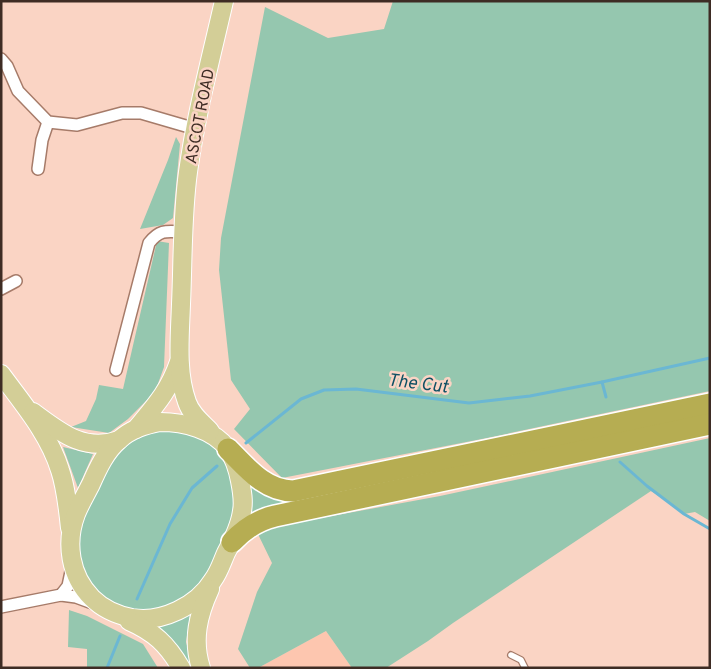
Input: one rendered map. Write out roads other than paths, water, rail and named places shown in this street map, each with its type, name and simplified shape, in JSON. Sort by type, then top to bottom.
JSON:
[{"type":"highway","points":[[226,448],[264,482],[280,490],[294,491],[710,404]]},
{"type":"highway","points":[[232,542],[249,527],[275,516],[710,424]]},
{"type":"main road","name":"ASCOT ROAD","points":[[224,1],[188,171],[183,232],[180,359],[184,390],[189,408],[226,448]]},
{"type":"main road","name":"ASCOT ROAD","points":[[136,429],[167,390],[180,359]]},
{"type":"main road","points":[[1,374],[47,440],[60,470],[66,498],[72,561],[79,581],[99,605],[158,637],[169,649],[181,668]]},
{"type":"main road","points":[[26,408],[58,430],[79,441],[106,444],[119,440]]},
{"type":"main road","points":[[70,537],[76,515],[99,466],[119,440],[136,429],[160,422],[181,423],[209,434],[226,448],[237,467],[240,477],[243,499],[242,510],[232,542],[202,606],[196,628],[196,646],[201,668]]},
{"type":"main road","points":[[110,612],[126,617],[143,619],[168,615],[188,605],[214,580]]},
{"type":"street","points":[[7,61],[18,91],[48,122],[77,125],[122,114],[141,113],[196,129]]},
{"type":"street","points":[[38,169],[42,140],[48,122]]},
{"type":"street","points":[[116,370],[149,243],[160,232],[183,232]]},
{"type":"street","points":[[1,289],[16,280]]},
{"type":"street","points":[[61,595],[70,580],[72,561]]},
{"type":"street","points":[[1,607],[61,595],[82,599],[110,612]]},
{"type":"lane","points":[[511,655],[521,660],[526,668]]},
{"type":"waterway","name":"The Cut","points":[[246,443],[301,399],[324,390],[356,389],[469,403],[530,396],[710,358]]},
{"type":"waterway","name":"The Cut","points":[[602,382],[606,397]]},
{"type":"waterway","points":[[620,462],[647,486],[684,514],[710,529]]},
{"type":"waterway","name":"The Cut","points":[[137,599],[170,524],[192,488],[217,466]]},
{"type":"waterway","name":"The Cut","points":[[107,668],[120,636]]}]
